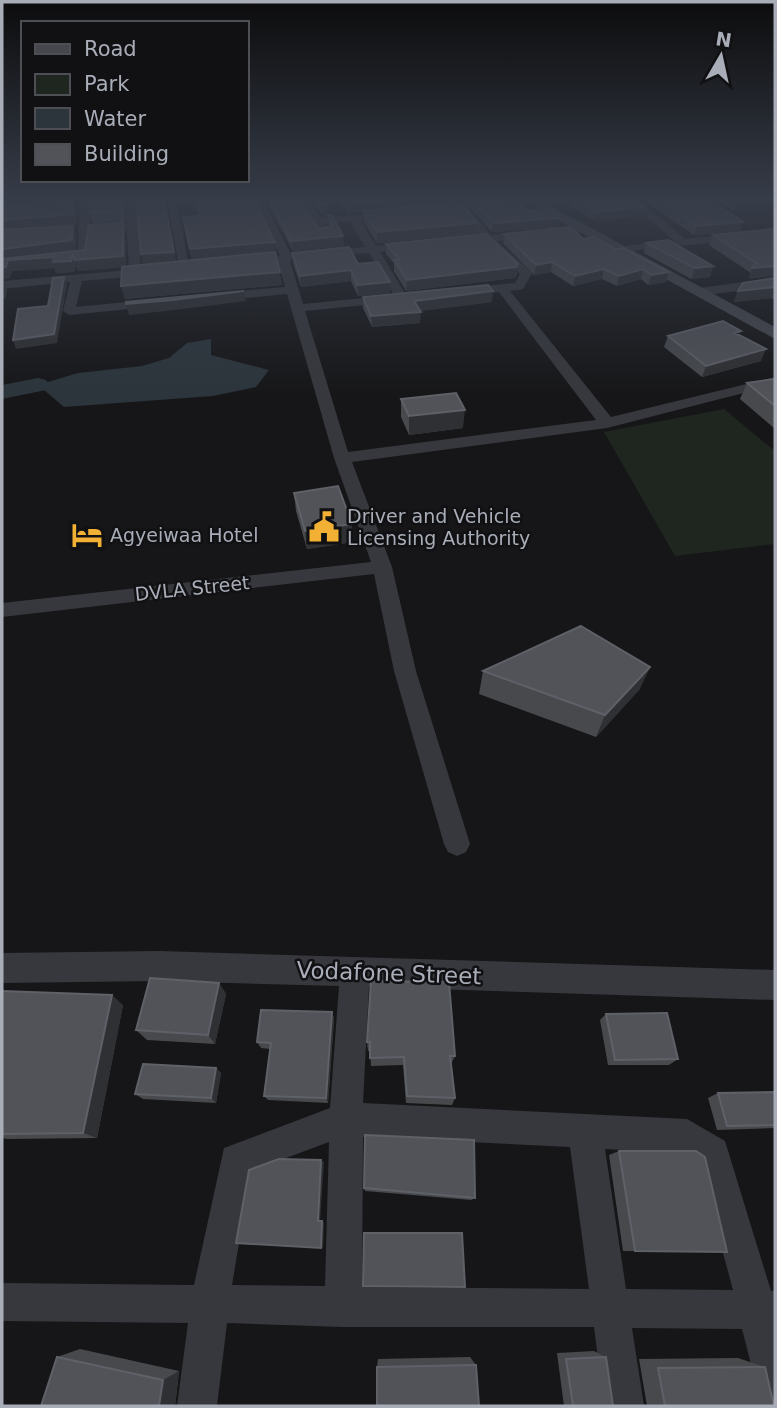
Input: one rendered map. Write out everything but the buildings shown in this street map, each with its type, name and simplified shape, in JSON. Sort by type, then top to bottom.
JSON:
[{"type":"street","points":[[135,266],[135,272]]},
{"type":"street","points":[[2,285],[199,266]]},
{"type":"street","points":[[289,266],[291,290],[296,308],[341,458],[382,567],[405,671],[457,844]]},
{"type":"street","points":[[296,308],[408,297],[384,266]]},
{"type":"street","points":[[452,293],[519,286],[526,273],[518,266]]},
{"type":"street","points":[[651,266],[774,332]]},
{"type":"street","points":[[77,278],[69,311],[166,302]]},
{"type":"street","points":[[699,292],[775,282]]},
{"type":"street","points":[[502,288],[607,423]]},
{"type":"street","points":[[204,298],[291,290]]},
{"type":"street","points":[[341,458],[607,423],[775,381]]},
{"type":"street","name":"DVLA Street","points":[[2,610],[382,567]]},
{"type":"street","name":"Vodafone Street","points":[[2,968],[160,965],[775,985]]},
{"type":"street","points":[[343,1308],[346,1119],[355,972]]},
{"type":"street","points":[[197,1406],[211,1302],[236,1160],[346,1119],[687,1136],[713,1153],[766,1310],[775,1389]]},
{"type":"street","points":[[585,1129],[608,1309],[624,1406]]},
{"type":"street","points":[[2,1302],[211,1302],[343,1308],[766,1310]]},
{"type":"green space","points":[[724,409],[775,451],[775,544],[675,556],[604,432]]},
{"type":"water","points":[[211,339],[211,355],[269,370],[256,387],[213,396],[64,407],[38,385],[78,373],[142,366],[169,358],[187,343]]},
{"type":"waterway","points":[[2,392],[38,385]]},
{"type":"place","name":"Driver and Vehicle Licensing Authority","points":[[324,527]]},
{"type":"place","name":"Agyeiwaa Hotel","points":[[87,535]]}]
